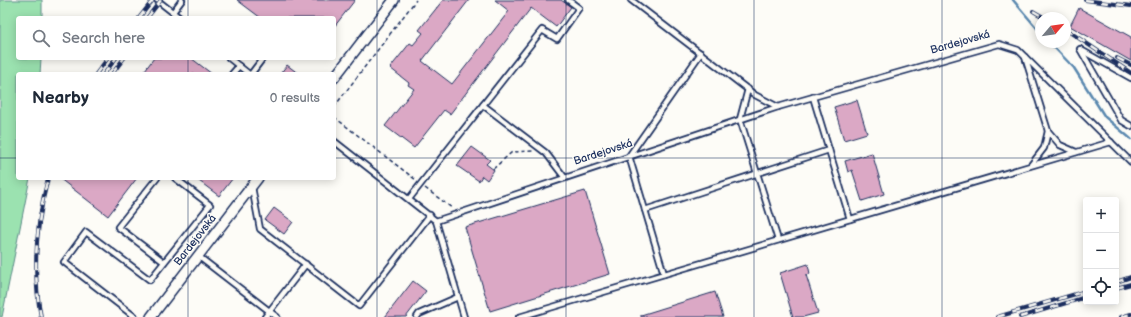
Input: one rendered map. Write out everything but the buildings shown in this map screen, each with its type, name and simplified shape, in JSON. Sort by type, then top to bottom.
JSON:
[{"type":"street","points":[[336,75],[394,0]]},
{"type":"street","name":"Bardejovská","points":[[151,317],[255,182]]},
{"type":"lane","points":[[157,0],[178,16]]},
{"type":"lane","points":[[173,12],[182,0]]},
{"type":"lane","points":[[409,199],[542,30],[557,39],[579,8],[568,0]]},
{"type":"lane","points":[[630,0],[748,89],[778,107]]},
{"type":"lane","name":"Bardejovská","points":[[436,221],[778,107],[999,44],[1014,48],[1024,56],[1131,162]]},
{"type":"lane","points":[[1131,78],[1080,49],[1121,120],[1131,126]]},
{"type":"lane","points":[[664,274],[629,156],[701,53]]},
{"type":"lane","points":[[1024,56],[1048,131],[1060,145],[1076,152]]},
{"type":"lane","points":[[231,60],[247,72]]},
{"type":"lane","points":[[252,72],[261,60]]},
{"type":"lane","points":[[234,72],[238,66]]},
{"type":"lane","points":[[748,89],[740,119],[778,240]]},
{"type":"lane","points":[[813,97],[850,219]]},
{"type":"lane","points":[[483,105],[543,151],[565,178]]},
{"type":"lane","points":[[1031,165],[1044,148],[1048,131]]},
{"type":"lane","points":[[519,317],[1111,142]]},
{"type":"lane","points":[[336,143],[436,221],[464,317]]},
{"type":"lane","points":[[645,210],[829,150]]},
{"type":"lane","points":[[155,180],[118,227],[164,262]]},
{"type":"lane","points":[[135,317],[64,262],[86,232],[150,280],[210,205],[178,180]]},
{"type":"lane","points":[[255,182],[260,229],[359,306],[430,215]]},
{"type":"lane","points":[[198,256],[277,317]]},
{"type":"lane","points":[[265,317],[306,264]]},
{"type":"lane","points":[[417,317],[419,314],[458,297]]},
{"type":"path","points":[[336,103],[416,0]]},
{"type":"path","points":[[336,119],[458,213]]},
{"type":"path","points":[[493,168],[512,152],[543,151]]},
{"type":"green space","points":[[0,0],[42,0],[42,16],[16,16],[16,60],[41,60],[40,72],[16,72],[16,180],[30,180],[2,317],[0,317]]},
{"type":"waterway","points":[[1013,0],[1035,26]]},
{"type":"waterway","points":[[1055,48],[1074,68],[1105,117],[1131,139]]},
{"type":"railway","points":[[141,16],[153,0]]},
{"type":"railway","points":[[149,16],[161,0]]},
{"type":"railway","points":[[1085,0],[1131,6]]},
{"type":"railway","points":[[1071,33],[1131,73]]},
{"type":"railway","points":[[1117,58],[1131,65]]},
{"type":"railway","points":[[98,72],[106,60]]},
{"type":"railway","points":[[106,72],[114,60]]},
{"type":"railway","points":[[114,72],[122,60]]},
{"type":"railway","points":[[41,317],[38,300],[36,265],[38,230],[48,180]]},
{"type":"railway","points":[[1119,281],[1131,277]]},
{"type":"railway","points":[[1119,287],[1131,284]]},
{"type":"railway","points":[[997,317],[1083,292]]},
{"type":"railway","points":[[1020,317],[1083,298]]},
{"type":"railway","points":[[1121,317],[1131,314]]}]
